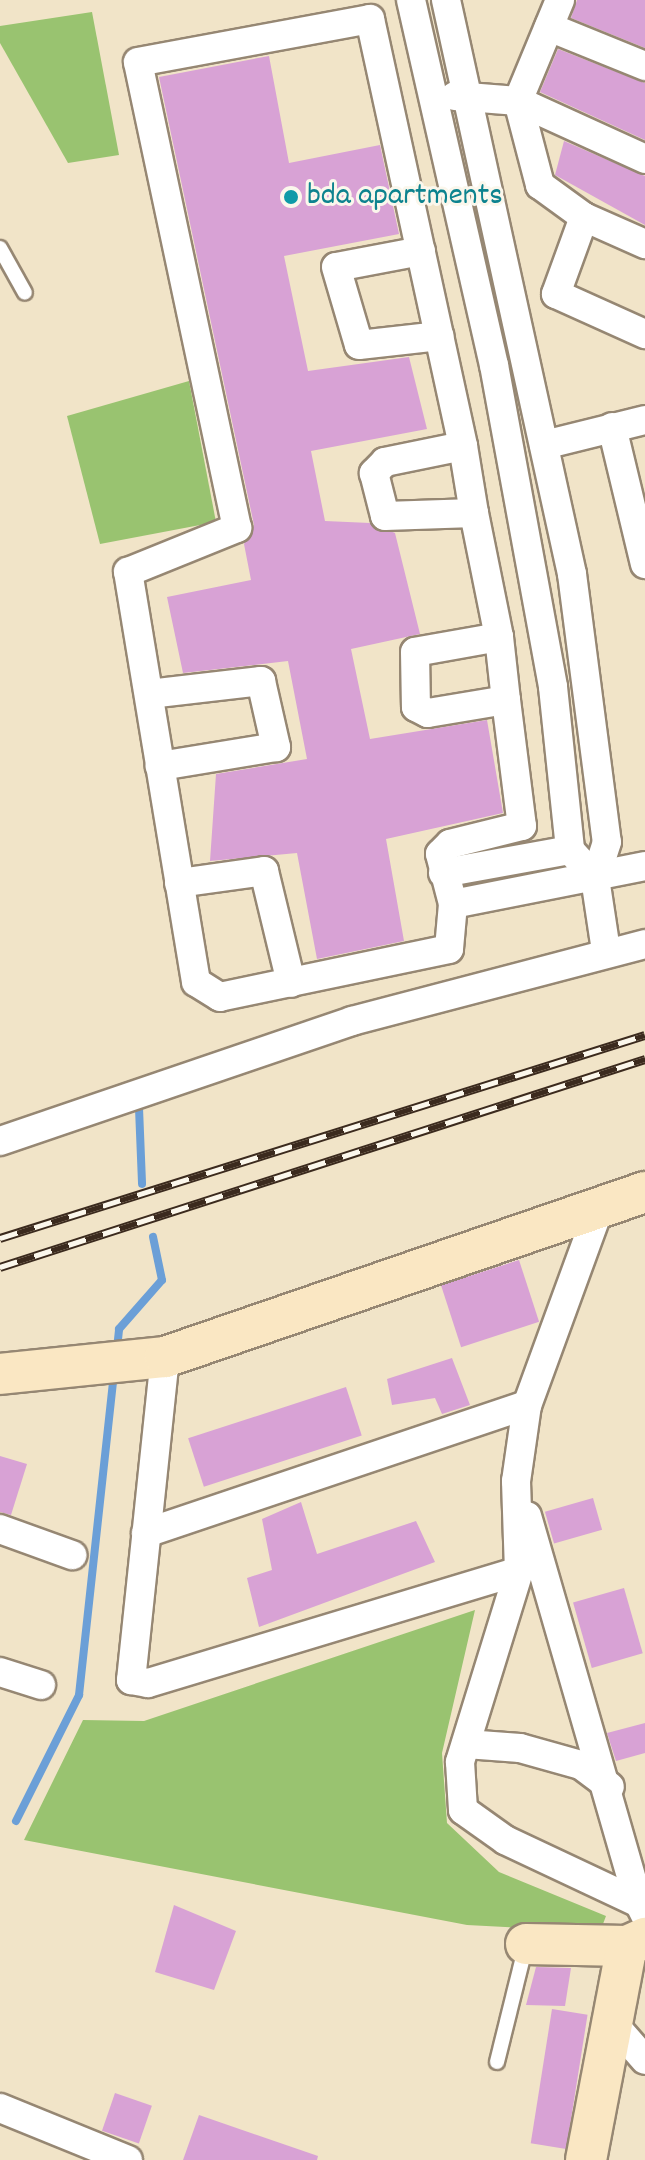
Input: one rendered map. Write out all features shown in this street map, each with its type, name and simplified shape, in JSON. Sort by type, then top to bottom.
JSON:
[{"type":"street","points":[[446,0],[470,93],[544,445],[593,708],[607,842],[595,878],[606,951]]},
{"type":"street","points":[[560,0],[518,101],[540,185],[584,217],[645,244]]},
{"type":"street","points":[[370,19],[463,446],[499,637],[522,826],[450,844],[440,854],[453,904],[449,949],[291,983],[206,994],[196,982],[128,572],[237,528],[138,62],[370,19],[412,4],[438,99],[553,687],[570,850],[595,878]]},
{"type":"street","points":[[549,27],[645,66]]},
{"type":"street","points":[[438,99],[470,93],[518,101],[645,159]]},
{"type":"street","points":[[584,217],[556,294],[645,334]]},
{"type":"street","points":[[421,251],[336,267],[359,345],[439,336]]},
{"type":"street","points":[[544,445],[645,420]]},
{"type":"street","points":[[612,427],[645,564]]},
{"type":"street","points":[[463,446],[385,462],[374,473],[385,516],[474,513]]},
{"type":"street","points":[[499,637],[415,652],[410,660],[416,707],[428,713],[506,700]]},
{"type":"street","points":[[149,694],[261,681],[276,747],[160,766]]},
{"type":"street","points":[[443,873],[570,850]]},
{"type":"street","points":[[453,904],[645,866]]},
{"type":"street","points":[[179,883],[264,871],[291,983]]},
{"type":"street","points":[[0,1141],[352,1021],[606,951],[645,944]]},
{"type":"street","points":[[0,1374],[111,1358],[165,1357],[600,1206],[643,1202]]},
{"type":"street","points":[[600,1206],[527,1405],[516,1481],[519,1571],[466,1744],[463,1810],[639,1926]]},
{"type":"street","points":[[165,1357],[131,1680],[148,1683],[519,1571]]},
{"type":"street","points":[[146,1533],[527,1405]]},
{"type":"street","points":[[516,1481],[610,1787],[639,1926],[610,2020],[586,2160]]},
{"type":"street","points":[[0,1529],[72,1555]]},
{"type":"street","points":[[0,1672],[41,1685]]},
{"type":"street","points":[[466,1744],[520,1748],[581,1765],[610,1787]]},
{"type":"street","points":[[526,1944],[639,1926]]},
{"type":"street","points":[[610,2020],[645,2060]]},
{"type":"street","points":[[0,2108],[128,2160]]},
{"type":"lane","points":[[0,248],[25,293]]},
{"type":"lane","points":[[497,2062],[526,1944]]},
{"type":"green space","points":[[92,12],[119,155],[68,163],[0,43],[0,26]]},
{"type":"green space","points":[[189,381],[216,522],[100,544],[67,416]]},
{"type":"green space","points":[[475,1610],[442,1753],[447,1823],[499,1872],[606,1916],[600,1932],[467,1925],[24,1840],[83,1720],[144,1721]]},
{"type":"building","points":[[577,0],[645,0],[645,48],[571,18]]},
{"type":"building","points":[[558,49],[645,83],[645,140],[540,92]]},
{"type":"building","points":[[269,56],[289,163],[380,145],[399,234],[284,256],[308,371],[409,357],[427,429],[311,451],[325,521],[370,523],[395,533],[420,634],[351,649],[370,739],[487,720],[503,813],[386,839],[404,941],[317,959],[297,853],[210,861],[216,774],[307,759],[288,661],[183,673],[167,597],[251,580],[244,544],[254,525],[159,77]]},
{"type":"building","points":[[564,141],[645,176],[645,225],[555,175]]},
{"type":"building","points":[[519,1260],[539,1322],[461,1347],[441,1285]]},
{"type":"building","points":[[452,1358],[470,1405],[442,1414],[435,1398],[392,1405],[387,1379]]},
{"type":"building","points":[[346,1387],[362,1436],[204,1487],[188,1438]]},
{"type":"building","points":[[0,1456],[27,1464],[11,1515],[0,1512]]},
{"type":"building","points":[[593,1498],[602,1530],[554,1544],[545,1512]]},
{"type":"building","points":[[301,1502],[317,1554],[416,1521],[435,1562],[259,1627],[247,1578],[272,1570],[262,1519]]},
{"type":"building","points":[[624,1588],[643,1653],[592,1668],[573,1603]]},
{"type":"building","points":[[645,1723],[645,1753],[616,1761],[607,1733]]},
{"type":"building","points":[[174,1905],[236,1931],[214,1990],[155,1972]]},
{"type":"building","points":[[536,1967],[571,1968],[565,2006],[526,2005]]},
{"type":"building","points":[[552,2009],[588,2015],[566,2149],[531,2143]]},
{"type":"building","points":[[115,2093],[152,2106],[139,2144],[102,2131]]},
{"type":"building","points":[[199,2115],[318,2156],[317,2160],[183,2160]]},
{"type":"waterway","points":[[139,1108],[142,1184]]},
{"type":"waterway","points":[[117,1349],[119,1329],[162,1280],[153,1237]]},
{"type":"waterway","points":[[16,1821],[79,1695],[114,1374]]},
{"type":"railway","points":[[0,1238],[645,1035]]},
{"type":"railway","points":[[0,1267],[645,1059]]},
{"type":"place","name":"bda apartments","points":[[291,197]]}]
